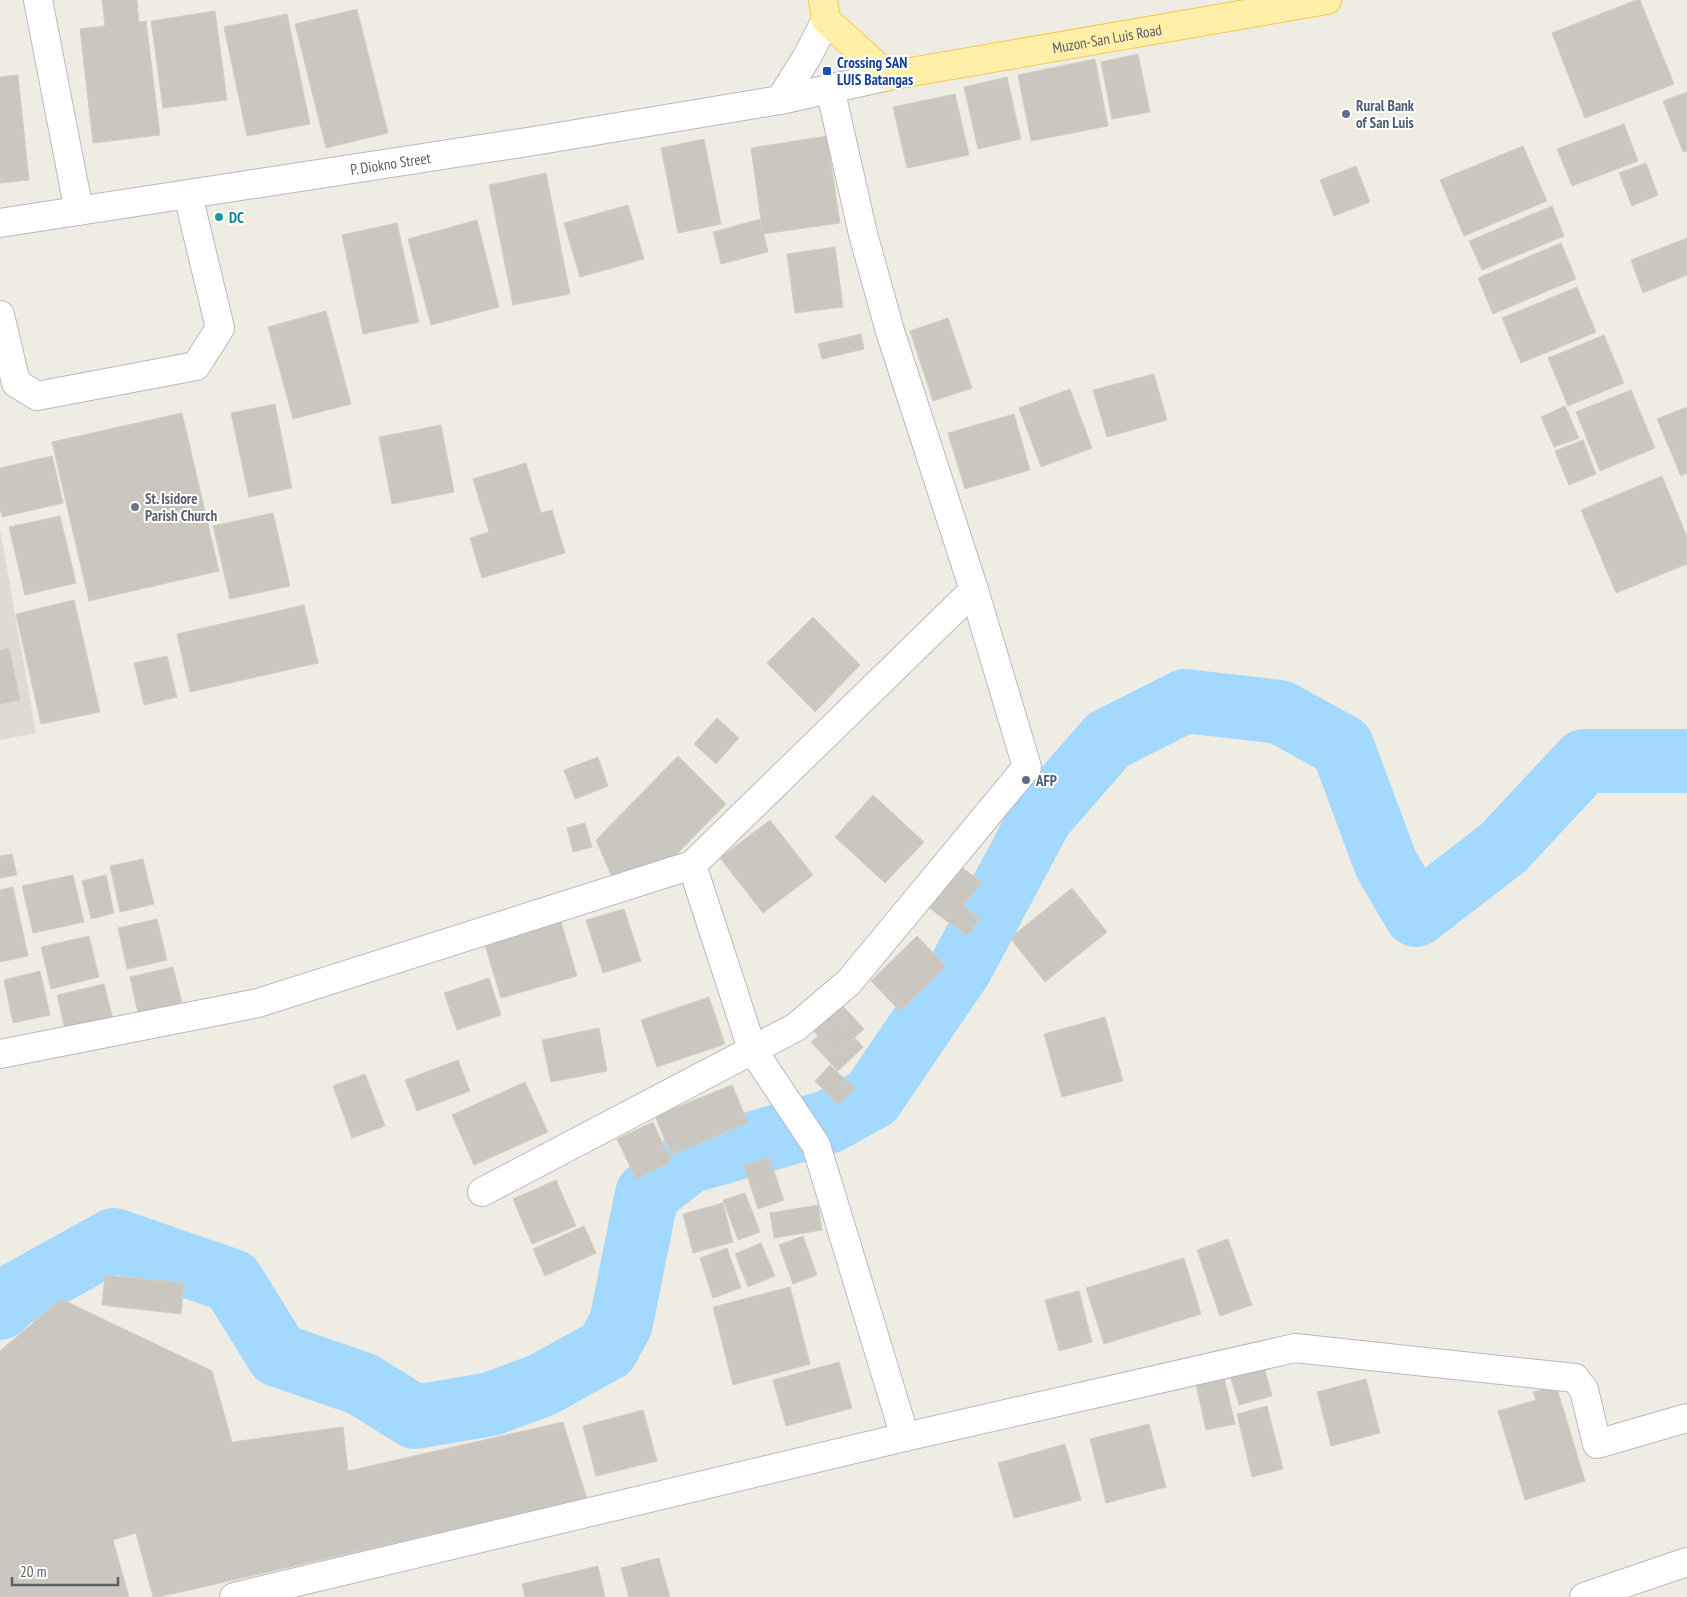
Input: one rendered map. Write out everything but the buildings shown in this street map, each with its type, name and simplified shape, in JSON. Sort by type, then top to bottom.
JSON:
[{"type":"main road","name":"Muzon-San Luis Road","points":[[888,76],[1327,0]]},
{"type":"main road","points":[[824,10],[888,76]]},
{"type":"street","points":[[38,0],[79,211]]},
{"type":"street","points":[[780,100],[807,57],[824,10]]},
{"type":"street","name":"P. Diokno Street","points":[[0,223],[543,140],[780,100],[888,76]]},
{"type":"street","points":[[482,1192],[796,1027],[849,982],[1027,767],[974,590],[890,331],[863,234],[830,88]]},
{"type":"street","points":[[0,315],[16,383],[37,396],[196,366],[220,328],[188,195]]},
{"type":"street","points":[[0,1054],[258,1003],[692,865],[974,590]]},
{"type":"street","points":[[692,865],[752,1049],[816,1145],[905,1437]]},
{"type":"street","points":[[234,1597],[905,1437],[1295,1348],[1575,1378],[1584,1390],[1597,1444],[1687,1418]]},
{"type":"street","points":[[1584,1597],[1687,1562]]},
{"type":"shaded area","points":[[0,529],[36,733],[0,740]]},
{"type":"waterway","points":[[0,1308],[11,1297],[114,1240],[232,1281],[278,1355],[362,1384],[415,1417],[491,1404],[542,1385],[607,1349],[621,1323],[647,1194],[688,1162],[828,1122],[872,1098],[961,967],[1041,817],[1108,740],[1185,701],[1280,712],[1342,746],[1386,864],[1416,915],[1504,847],[1584,761],[1687,761]]},
{"type":"place","name":"Crossing SAN LUIS Batangas","points":[[827,71]]},
{"type":"place","name":"Rural Bank of San Luis","points":[[1346,114]]},
{"type":"place","name":"DC","points":[[219,217]]},
{"type":"place","name":"St. Isidore Parish Church","points":[[135,507]]},
{"type":"place","name":"AFP","points":[[1026,780]]}]
